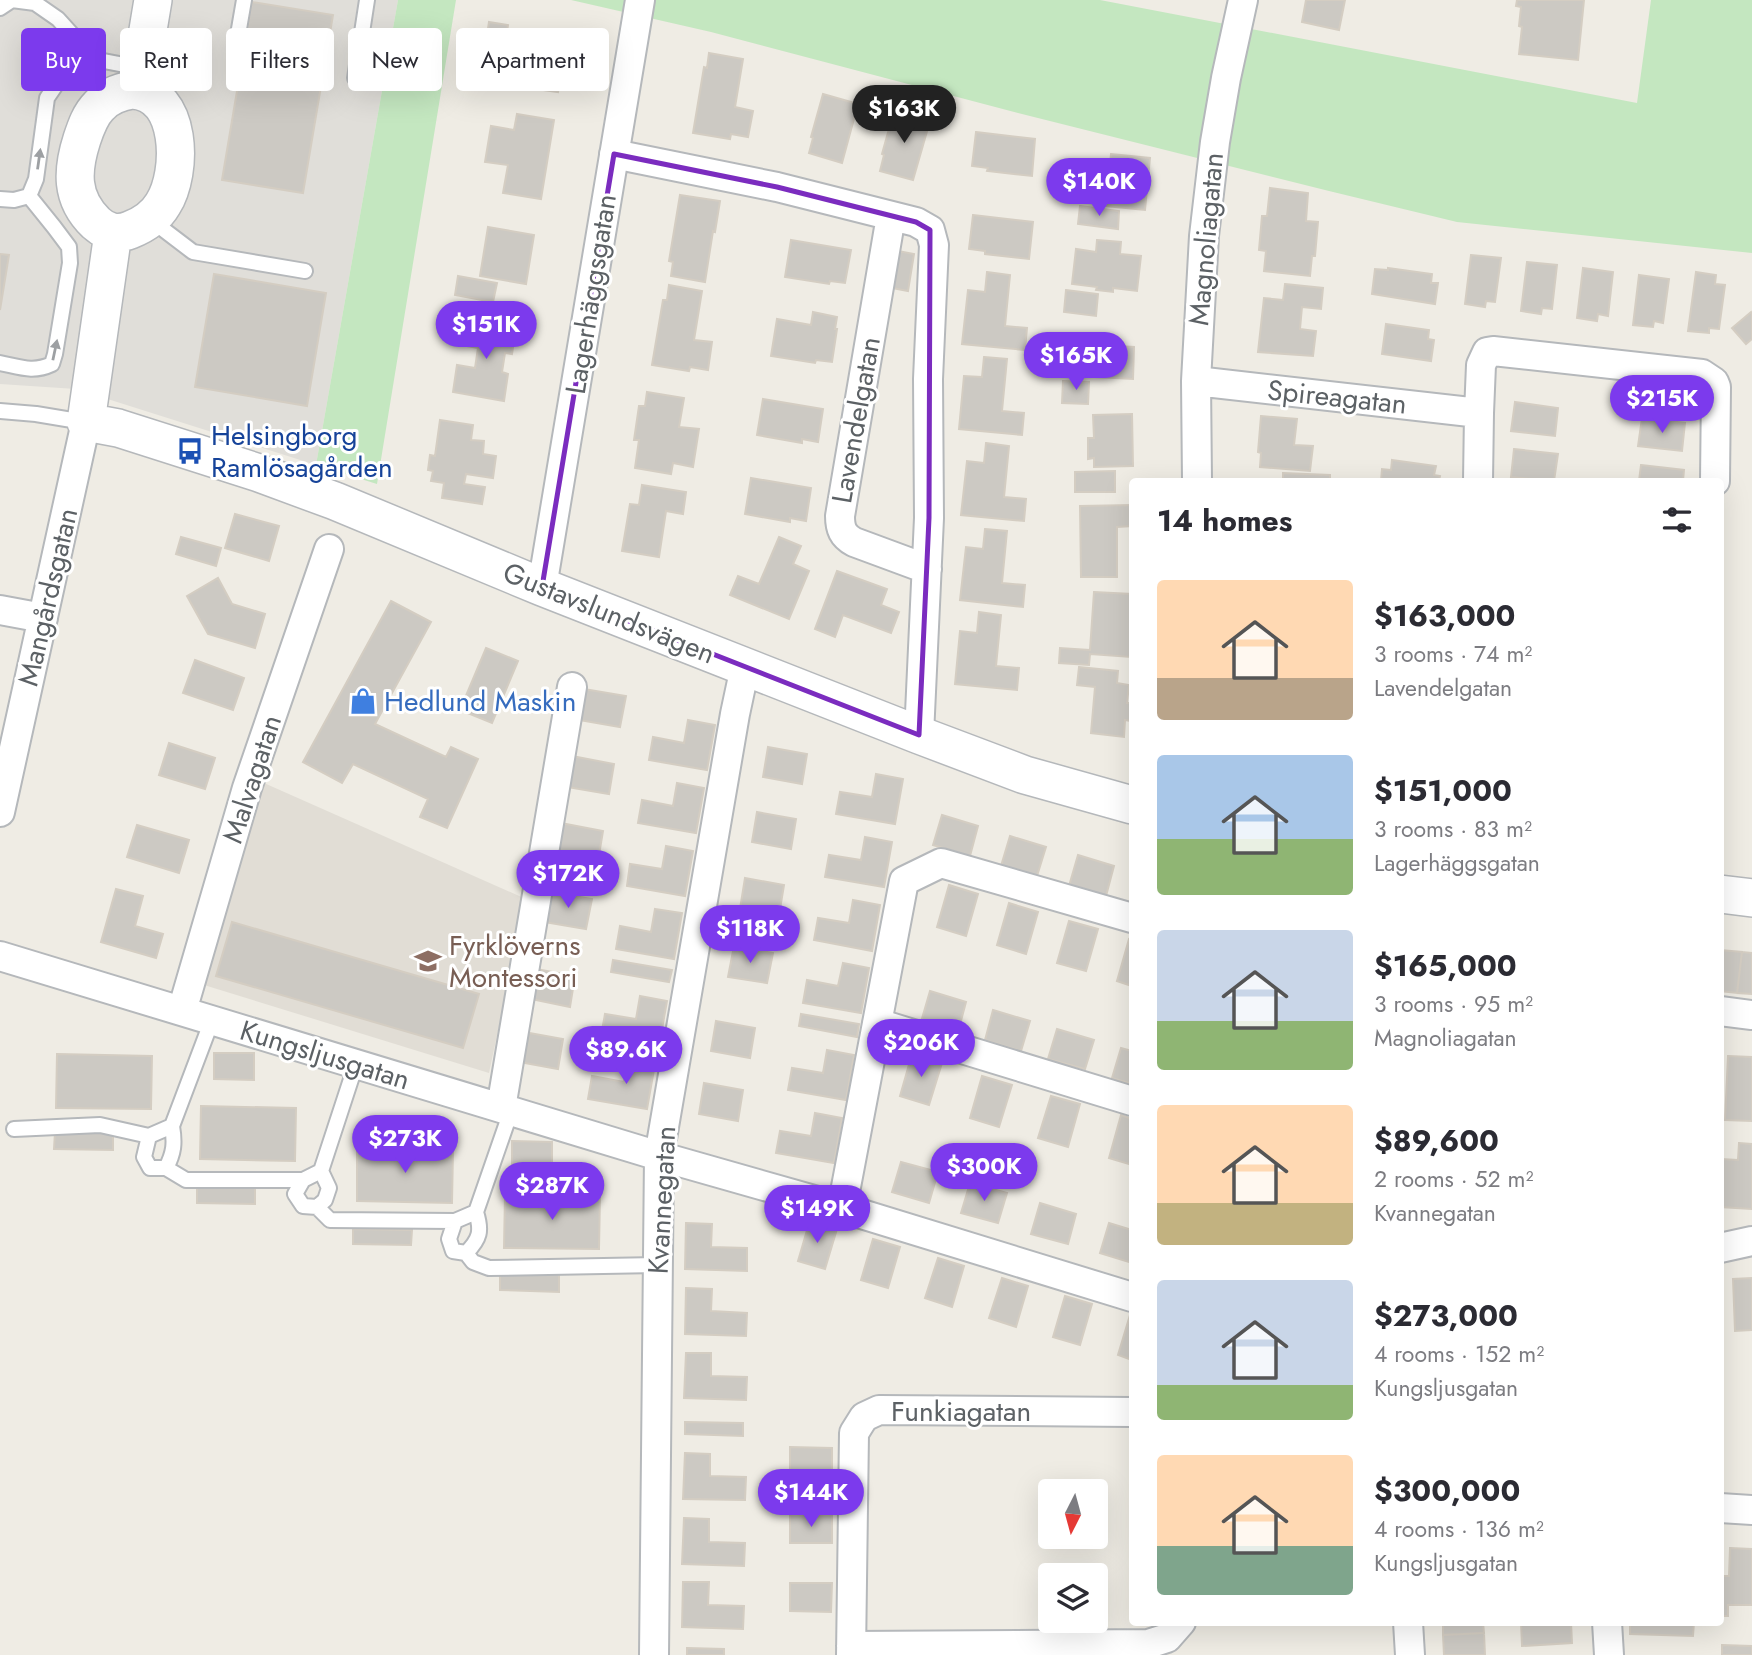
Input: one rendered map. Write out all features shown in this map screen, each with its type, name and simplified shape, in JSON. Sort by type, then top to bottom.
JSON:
[{"type":"street","points":[[148,28],[153,0]]},
{"type":"street","name":"Lagerhäggsgatan","points":[[542,587],[640,0]]},
{"type":"street","name":"Magnoliagatan","points":[[1198,478],[1196,381],[1204,236],[1215,142],[1243,0]]},
{"type":"street","points":[[128,91],[113,95],[99,106],[88,123],[77,155],[74,179],[81,203],[93,220],[113,233],[136,228],[150,219],[162,207],[171,186],[175,138],[165,109],[149,91]]},
{"type":"street","points":[[614,154],[777,187],[916,222],[930,230],[934,245],[928,379],[929,518],[919,736]]},
{"type":"street","name":"Lavendelgatan","points":[[891,216],[840,525],[847,538],[927,569]]},
{"type":"street","points":[[86,422],[113,233]]},
{"type":"street","points":[[1478,478],[1481,365],[1487,352],[1493,351],[1703,374],[1714,382],[1716,387],[1715,478]]},
{"type":"street","name":"Spireagatan","points":[[1196,381],[1479,413]]},
{"type":"street","name":"Gustavslundsvägen","points":[[86,422],[118,428],[259,473],[919,736],[1025,775],[1129,804]]},
{"type":"street","name":"Mangårdsgatan","points":[[0,812],[86,422]]},
{"type":"street","name":"Malvagatan","points":[[182,1011],[247,788],[329,549]]},
{"type":"street","points":[[0,610],[43,618]]},
{"type":"street","name":"Kvannegatan","points":[[654,1655],[659,1156],[745,667]]},
{"type":"street","points":[[506,1110],[572,687]]},
{"type":"street","points":[[842,1208],[904,881],[941,863],[1129,917]]},
{"type":"street","points":[[1724,894],[1752,898]]},
{"type":"street","name":"Kungsljusgatan","points":[[0,956],[1129,1296]]},
{"type":"street","points":[[1724,1011],[1752,1014]]},
{"type":"street","points":[[877,1023],[1129,1100]]},
{"type":"street","points":[[1724,1247],[1752,1241]]},
{"type":"street","name":"Funkiagatan","points":[[851,1651],[854,1433],[864,1417],[879,1410],[1129,1412]]},
{"type":"street","points":[[1724,1508],[1752,1510]]},
{"type":"street","points":[[851,1651],[1148,1644],[1167,1638],[1178,1626]]},
{"type":"street","points":[[1408,1626],[1410,1655]]},
{"type":"street","points":[[1607,1626],[1609,1655]]},
{"type":"lane","points":[[0,8],[12,0],[35,3],[66,28]]},
{"type":"lane","points":[[239,28],[244,0]]},
{"type":"lane","points":[[363,28],[367,0]]},
{"type":"lane","points":[[29,196],[36,178],[47,98],[52,91]]},
{"type":"lane","points":[[0,199],[13,200],[29,196]]},
{"type":"lane","points":[[0,363],[43,369],[52,364],[55,354],[70,263],[69,247],[29,196]]},
{"type":"lane","points":[[150,219],[193,252],[305,271]]},
{"type":"lane","points":[[0,411],[86,422]]},
{"type":"lane","points":[[166,1168],[173,1155],[175,1142],[172,1126],[212,1020]]},
{"type":"lane","points":[[317,1207],[325,1200],[329,1188],[321,1171],[356,1064]]},
{"type":"lane","points":[[466,1253],[475,1244],[481,1227],[476,1212],[506,1110]]},
{"type":"lane","points":[[14,1129],[100,1125],[149,1136],[172,1126]]},
{"type":"lane","points":[[149,1136],[144,1157],[150,1168],[166,1168],[186,1180],[303,1180],[321,1171]]},
{"type":"lane","points":[[303,1180],[295,1194],[303,1206],[317,1207],[330,1220],[455,1221],[476,1212]]},
{"type":"lane","points":[[455,1221],[449,1239],[453,1251],[466,1253],[473,1262],[489,1268],[658,1265]]},
{"type":"highlighted area","points":[[614,154],[777,187],[916,222],[930,230],[929,518],[919,735],[542,587]]},
{"type":"shaded area","points":[[0,0],[398,0],[393,28],[348,28],[348,91],[382,91],[316,465],[76,389],[0,384]]},
{"type":"shaded area","points":[[264,783],[526,899],[489,1073],[204,985]]},
{"type":"green space","points":[[398,0],[456,0],[442,86],[442,28],[393,28]]},
{"type":"green space","points":[[571,0],[1100,0],[1637,103],[1651,0],[1752,0],[1752,253],[1457,222],[1018,113],[711,32]]},
{"type":"green space","points":[[382,91],[441,91],[377,484],[316,465]]},
{"type":"building","points":[[1306,0],[1345,0],[1339,30],[1302,22]]},
{"type":"building","points":[[1517,0],[1584,0],[1578,60],[1519,54],[1522,27],[1519,26],[1521,7],[1516,6]]},
{"type":"building","points":[[252,2],[333,15],[331,28],[248,28]]},
{"type":"building","points":[[489,22],[508,25],[508,28],[488,28]]},
{"type":"building","points":[[709,53],[743,59],[735,107],[753,111],[748,137],[731,134],[730,139],[693,133],[704,67],[707,68]]},
{"type":"building","points":[[237,91],[320,91],[303,193],[222,180]]},
{"type":"building","points":[[823,94],[858,104],[842,163],[809,153]]},
{"type":"building","points":[[894,111],[930,121],[913,180],[880,171]]},
{"type":"building","points":[[517,114],[554,120],[541,199],[503,193],[508,165],[485,162],[491,126],[514,130]]},
{"type":"building","points":[[976,132],[1035,139],[1032,176],[987,171],[988,168],[972,166]]},
{"type":"building","points":[[1111,154],[1150,158],[1145,210],[1106,206]]},
{"type":"building","points":[[1270,188],[1308,193],[1306,221],[1318,222],[1310,276],[1264,271],[1266,251],[1259,250],[1262,216],[1267,216]]},
{"type":"building","points":[[680,195],[720,201],[705,282],[671,276],[673,262],[669,261]]},
{"type":"building","points":[[1080,206],[1119,211],[1118,229],[1078,224]]},
{"type":"building","points":[[973,215],[1033,222],[1029,259],[985,254],[985,251],[969,249]]},
{"type":"building","points":[[488,227],[534,235],[526,284],[480,276]]},
{"type":"building","points":[[791,240],[851,250],[845,283],[830,281],[829,284],[785,277]]},
{"type":"building","points":[[1097,240],[1121,242],[1120,254],[1141,256],[1137,291],[1113,288],[1113,292],[1072,284],[1076,249],[1096,252]]},
{"type":"building","points":[[898,251],[914,254],[908,291],[892,288]]},
{"type":"building","points":[[0,254],[9,255],[0,310]]},
{"type":"building","points":[[1471,255],[1501,258],[1495,302],[1486,301],[1485,307],[1465,304]]},
{"type":"building","points":[[1527,262],[1557,265],[1552,309],[1542,308],[1541,314],[1521,311]]},
{"type":"building","points":[[1388,268],[1432,274],[1431,283],[1438,283],[1435,304],[1372,294],[1375,269]]},
{"type":"building","points":[[1583,268],[1613,272],[1608,316],[1598,314],[1597,321],[1577,318]]},
{"type":"building","points":[[987,272],[1010,275],[1005,326],[1027,328],[1025,350],[962,344],[968,290],[985,292]]},
{"type":"building","points":[[1696,272],[1716,275],[1715,284],[1725,285],[1719,329],[1709,328],[1709,333],[1688,331]]},
{"type":"building","points":[[214,274],[326,293],[307,406],[195,387]]},
{"type":"building","points":[[1639,275],[1669,279],[1663,323],[1654,321],[1653,327],[1633,325]]},
{"type":"building","points":[[458,276],[497,283],[493,302],[455,295]]},
{"type":"building","points":[[1285,284],[1323,288],[1321,309],[1302,307],[1300,329],[1316,331],[1313,356],[1258,352],[1264,298],[1283,300]]},
{"type":"building","points":[[669,285],[702,291],[694,340],[712,342],[708,370],[690,367],[689,371],[652,365],[663,300],[667,300]]},
{"type":"building","points":[[1066,290],[1098,294],[1096,316],[1064,312]]},
{"type":"building","points":[[813,312],[837,317],[832,362],[816,360],[815,363],[771,356],[777,319],[811,325]]},
{"type":"building","points":[[1751,312],[1752,339],[1746,344],[1732,328]]},
{"type":"building","points":[[470,319],[516,327],[512,354],[505,353],[502,372],[508,374],[504,401],[453,392],[457,365],[475,368],[478,348],[466,346]]},
{"type":"building","points":[[1386,324],[1429,330],[1428,339],[1434,340],[1431,361],[1382,354]]},
{"type":"building","points":[[1077,344],[1134,347],[1133,379],[1076,376]]},
{"type":"building","points":[[984,357],[1007,359],[1002,411],[1024,413],[1022,435],[959,429],[964,376],[982,377]]},
{"type":"building","points":[[1063,381],[1089,382],[1088,404],[1062,403]]},
{"type":"building","points":[[647,392],[684,398],[679,427],[699,429],[693,467],[673,463],[671,474],[635,468],[639,440],[634,440],[639,406],[645,406]]},
{"type":"building","points":[[763,399],[823,409],[818,442],[802,439],[802,443],[757,435]]},
{"type":"building","points":[[1515,402],[1558,408],[1555,436],[1511,431]]},
{"type":"building","points":[[1132,414],[1133,466],[1094,467],[1094,458],[1088,459],[1088,438],[1094,438],[1093,415]]},
{"type":"building","points":[[1261,416],[1297,419],[1294,445],[1313,446],[1310,471],[1260,467],[1261,453],[1258,452]]},
{"type":"building","points":[[1642,418],[1685,423],[1682,451],[1638,446]]},
{"type":"building","points":[[440,420],[473,425],[471,440],[484,441],[483,454],[496,456],[493,478],[466,474],[464,484],[485,487],[482,504],[442,498],[444,483],[431,481],[433,471],[428,470],[430,455],[435,456]]},
{"type":"building","points":[[986,443],[1009,446],[1004,497],[1026,499],[1024,521],[961,515],[967,461],[984,463]]},
{"type":"building","points":[[1514,449],[1558,454],[1554,478],[1511,477]]},
{"type":"building","points":[[1392,460],[1436,466],[1434,475],[1440,476],[1381,478],[1382,469],[1391,470]]},
{"type":"building","points":[[1641,465],[1684,470],[1683,478],[1639,478]]},
{"type":"building","points":[[1115,471],[1115,492],[1075,492],[1075,472]]},
{"type":"building","points":[[1283,473],[1330,475],[1330,478],[1283,478]]},
{"type":"building","points":[[751,478],[811,488],[806,521],[790,518],[790,522],[745,514]]},
{"type":"building","points":[[642,485],[686,492],[683,514],[666,511],[659,557],[622,551],[630,504],[639,505]]},
{"type":"building","points":[[1129,505],[1129,526],[1117,527],[1117,577],[1081,577],[1080,506]]},
{"type":"building","points":[[235,514],[279,526],[269,561],[225,548]]},
{"type":"building","points":[[985,529],[1007,531],[1002,583],[1025,585],[1023,607],[960,600],[966,547],[983,549]]},
{"type":"building","points":[[181,537],[221,548],[216,566],[176,554]]},
{"type":"building","points":[[779,537],[801,546],[793,564],[809,571],[789,619],[730,595],[738,576],[759,584]]},
{"type":"building","points":[[837,571],[887,589],[881,605],[899,612],[891,633],[843,615],[835,637],[815,629]]},
{"type":"building","points":[[218,578],[232,604],[265,614],[255,648],[208,634],[187,596]]},
{"type":"building","points":[[1094,592],[1129,594],[1129,657],[1090,654],[1089,665],[1059,663],[1060,648],[1090,650]]},
{"type":"building","points":[[391,601],[431,622],[375,724],[446,757],[451,747],[478,759],[447,828],[420,817],[428,799],[353,764],[342,783],[303,762]]},
{"type":"building","points":[[979,612],[1001,615],[996,666],[1019,668],[1017,690],[955,684],[960,631],[977,633]]},
{"type":"building","points":[[486,648],[518,661],[492,723],[460,710]]},
{"type":"building","points":[[195,660],[244,678],[233,710],[183,693]]},
{"type":"building","points":[[1079,667],[1118,671],[1117,683],[1129,685],[1129,721],[1125,720],[1124,737],[1091,733],[1095,687],[1077,685]]},
{"type":"building","points":[[584,689],[626,696],[620,727],[579,720]]},
{"type":"building","points":[[688,720],[715,725],[707,770],[649,760],[653,737],[684,743]]},
{"type":"building","points":[[169,743],[215,758],[205,789],[159,775]]},
{"type":"building","points":[[768,747],[807,754],[802,784],[763,777]]},
{"type":"building","points":[[572,756],[614,764],[609,794],[567,787]]},
{"type":"building","points":[[876,774],[903,779],[895,824],[836,814],[840,792],[872,797]]},
{"type":"building","points":[[677,783],[704,788],[696,833],[638,823],[642,800],[673,806]]},
{"type":"building","points":[[757,812],[796,819],[791,849],[752,842]]},
{"type":"building","points":[[942,815],[978,826],[970,856],[933,845]]},
{"type":"building","points":[[561,823],[603,831],[598,861],[555,854]]},
{"type":"building","points":[[137,825],[189,840],[179,873],[127,857]]},
{"type":"building","points":[[1010,836],[1046,847],[1037,876],[1001,866]]},
{"type":"building","points":[[865,837],[892,842],[884,887],[825,877],[829,855],[861,860]]},
{"type":"building","points":[[666,846],[693,851],[685,896],[627,886],[630,864],[662,869]]},
{"type":"building","points":[[1078,855],[1114,866],[1106,896],[1069,886]]},
{"type":"building","points":[[745,878],[784,885],[779,915],[740,909]]},
{"type":"building","points":[[949,885],[978,894],[966,936],[937,927]]},
{"type":"building","points":[[116,889],[143,896],[135,926],[163,934],[156,958],[101,942]]},
{"type":"building","points":[[550,892],[592,899],[586,929],[544,922]]},
{"type":"building","points":[[853,900],[880,905],[872,951],[814,940],[818,918],[849,923]]},
{"type":"building","points":[[1009,903],[1038,912],[1026,954],[997,945]]},
{"type":"building","points":[[655,909],[682,913],[674,959],[616,949],[620,926],[651,932]]},
{"type":"building","points":[[1069,921],[1098,929],[1086,971],[1057,963]]},
{"type":"building","points":[[232,922],[479,994],[463,1048],[216,976]]},
{"type":"building","points":[[1129,939],[1129,985],[1117,981]]},
{"type":"building","points":[[734,946],[773,953],[767,983],[728,977]]},
{"type":"building","points":[[1724,950],[1742,952],[1737,993],[1724,991]]},
{"type":"building","points":[[1742,952],[1752,953],[1752,994],[1737,993]]},
{"type":"building","points":[[613,960],[672,970],[669,982],[611,972]]},
{"type":"building","points":[[843,963],[869,968],[861,1013],[803,1003],[807,980],[838,986]]},
{"type":"building","points":[[536,969],[575,976],[570,1007],[531,999]]},
{"type":"building","points":[[930,991],[966,1002],[958,1032],[921,1022]]},
{"type":"building","points":[[640,996],[667,1001],[659,1046],[601,1036],[605,1014],[636,1019]]},
{"type":"building","points":[[993,1010],[1030,1021],[1021,1051],[985,1040]]},
{"type":"building","points":[[801,1014],[859,1024],[857,1037],[799,1026]]},
{"type":"building","points":[[716,1021],[755,1028],[750,1058],[711,1051]]},
{"type":"building","points":[[1057,1029],[1094,1040],[1085,1069],[1048,1059]]},
{"type":"building","points":[[524,1032],[563,1039],[558,1069],[519,1062]]},
{"type":"building","points":[[1121,1048],[1129,1050],[1129,1083],[1112,1078]]},
{"type":"building","points":[[827,1050],[854,1055],[846,1100],[788,1090],[792,1068],[823,1073]]},
{"type":"building","points":[[214,1053],[254,1053],[254,1080],[214,1079]]},
{"type":"building","points":[[57,1054],[152,1056],[151,1109],[56,1108]]},
{"type":"building","points":[[912,1054],[942,1063],[929,1105],[900,1096]]},
{"type":"building","points":[[1728,1056],[1752,1057],[1752,1121],[1725,1120]]},
{"type":"building","points":[[628,1059],[655,1064],[647,1109],[588,1099],[592,1076],[624,1082]]},
{"type":"building","points":[[982,1076],[1012,1085],[999,1127],[970,1118]]},
{"type":"building","points":[[704,1083],[743,1090],[738,1121],[699,1114]]},
{"type":"building","points":[[1051,1096],[1080,1104],[1068,1147],[1038,1138]]},
{"type":"building","points":[[201,1106],[296,1108],[295,1161],[200,1159]]},
{"type":"building","points":[[815,1113],[842,1118],[834,1163],[776,1153],[780,1131],[811,1136]]},
{"type":"building","points":[[1121,1115],[1129,1118],[1129,1164],[1109,1158]]},
{"type":"building","points":[[55,1132],[113,1133],[113,1150],[54,1149]]},
{"type":"building","points":[[512,1141],[552,1142],[552,1168],[512,1167]]},
{"type":"building","points":[[1739,1143],[1752,1144],[1752,1209],[1724,1207],[1724,1159],[1738,1160]]},
{"type":"building","points":[[357,1148],[453,1150],[452,1203],[357,1201]]},
{"type":"building","points":[[901,1162],[938,1172],[929,1203],[892,1192]]},
{"type":"building","points":[[970,1183],[1007,1193],[998,1223],[961,1213]]},
{"type":"building","points":[[197,1185],[255,1186],[255,1204],[197,1203]]},
{"type":"building","points":[[505,1194],[600,1196],[599,1249],[504,1248]]},
{"type":"building","points":[[1040,1203],[1076,1214],[1068,1244],[1031,1234]]},
{"type":"building","points":[[810,1220],[837,1229],[825,1269],[798,1261]]},
{"type":"building","points":[[686,1223],[712,1224],[711,1247],[747,1248],[747,1271],[685,1269]]},
{"type":"building","points":[[1109,1223],[1129,1229],[1129,1262],[1100,1253]]},
{"type":"building","points":[[353,1229],[412,1230],[411,1245],[353,1244]]},
{"type":"building","points":[[873,1239],[900,1247],[888,1288],[861,1280]]},
{"type":"building","points":[[938,1258],[964,1266],[952,1307],[925,1298]]},
{"type":"building","points":[[500,1274],[559,1275],[559,1292],[500,1290]]},
{"type":"building","points":[[1002,1278],[1028,1286],[1016,1327],[989,1318]]},
{"type":"building","points":[[1752,1278],[1752,1330],[1735,1331],[1733,1279]]},
{"type":"building","points":[[686,1288],[712,1289],[711,1311],[747,1313],[746,1336],[685,1334]]},
{"type":"building","points":[[1065,1296],[1092,1304],[1080,1345],[1053,1337]]},
{"type":"building","points":[[1129,1318],[1129,1359],[1118,1355]]},
{"type":"building","points":[[686,1353],[711,1353],[711,1376],[747,1377],[746,1400],[684,1398]]},
{"type":"building","points":[[685,1422],[743,1423],[743,1436],[685,1434]]},
{"type":"building","points":[[790,1447],[832,1448],[832,1476],[790,1476]]},
{"type":"building","points":[[685,1453],[710,1454],[710,1476],[746,1477],[745,1500],[683,1499]]},
{"type":"building","points":[[790,1515],[832,1515],[832,1543],[790,1543]]},
{"type":"building","points":[[684,1518],[709,1519],[709,1542],[745,1543],[744,1566],[682,1564]]},
{"type":"building","points":[[1730,1548],[1752,1549],[1752,1605],[1728,1605],[1728,1616],[1724,1616],[1724,1576],[1729,1576]]},
{"type":"building","points":[[683,1582],[709,1582],[708,1605],[744,1606],[743,1629],[682,1627]]},
{"type":"building","points":[[790,1583],[832,1583],[831,1612],[790,1611]]},
{"type":"building","points":[[1443,1626],[1483,1626],[1484,1633],[1443,1635]]},
{"type":"building","points":[[1521,1626],[1571,1626],[1572,1643],[1522,1646]]},
{"type":"building","points":[[1630,1626],[1694,1626],[1693,1636],[1630,1634]]},
{"type":"building","points":[[1484,1633],[1485,1655],[1444,1655],[1443,1635]]},
{"type":"building","points":[[1722,1645],[1752,1646],[1752,1655],[1722,1655]]},
{"type":"building","points":[[687,1648],[724,1649],[724,1655],[687,1655]]},
{"type":"place","name":"Helsingborg Ramlösagården","points":[[190,451]]},
{"type":"place","name":"Hedlund Maskin","points":[[363,701]]},
{"type":"place","name":"Fyrklöverns Montessori","points":[[428,961]]}]
